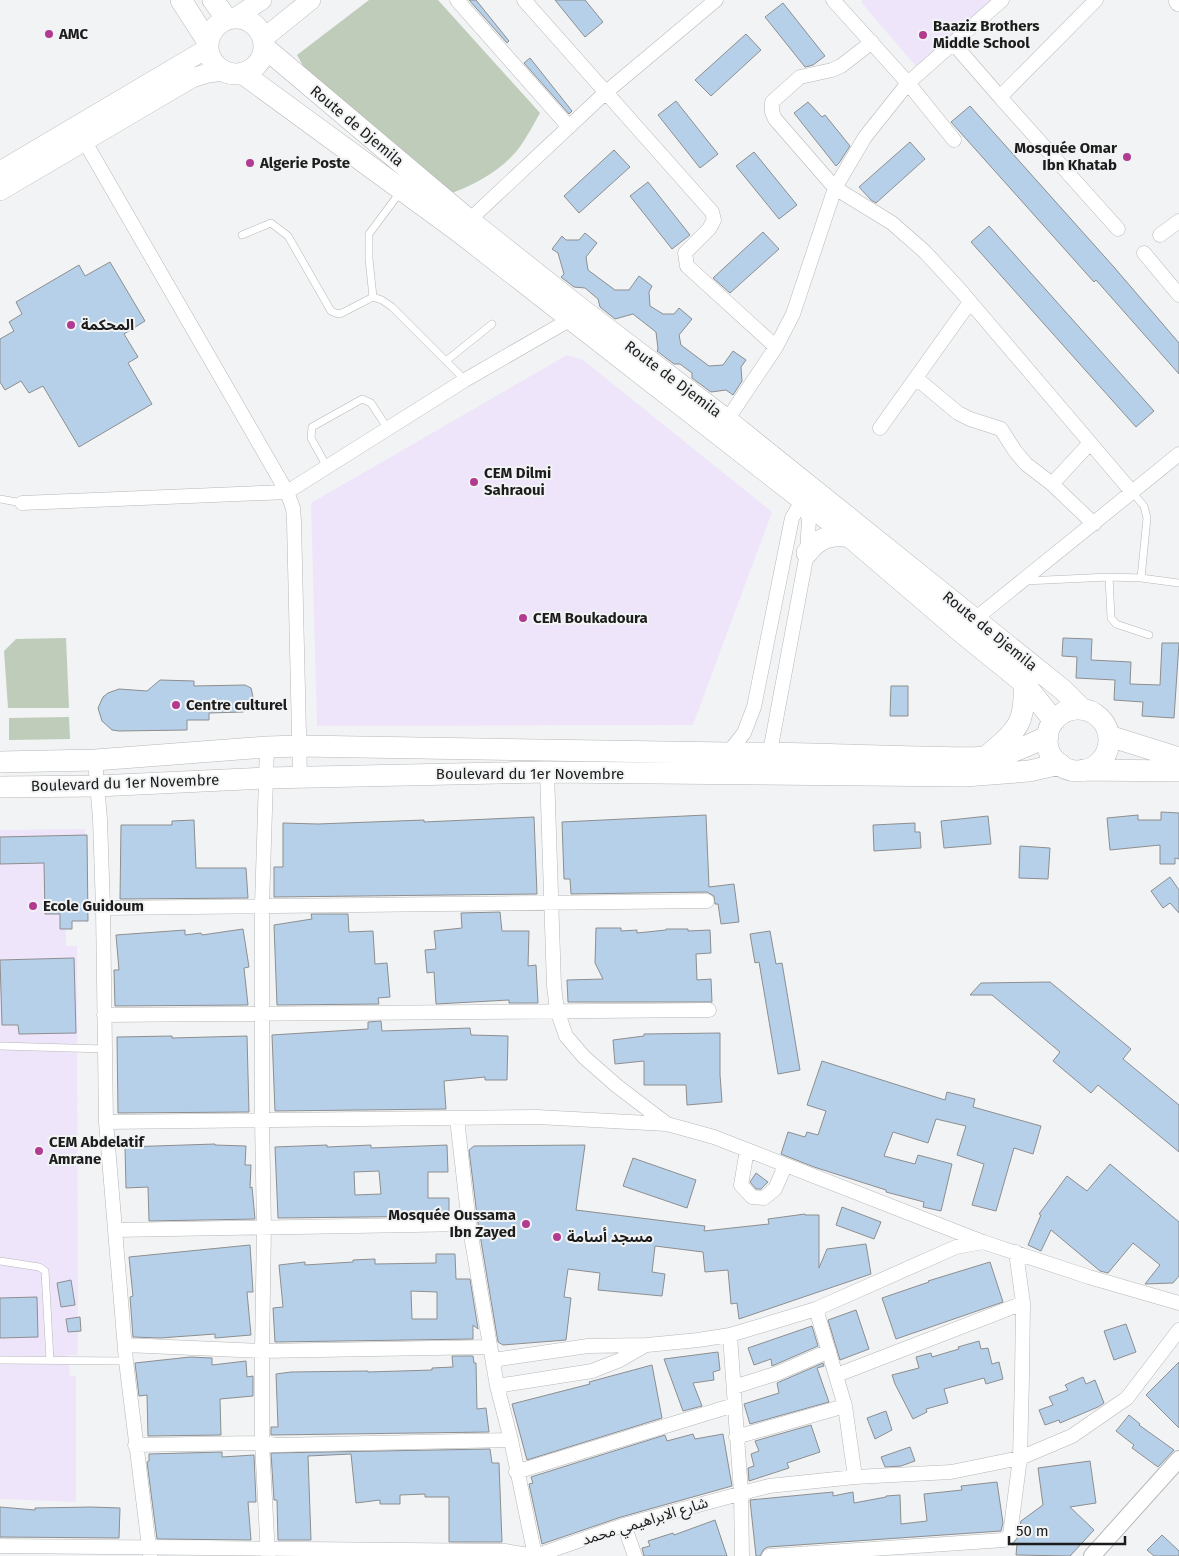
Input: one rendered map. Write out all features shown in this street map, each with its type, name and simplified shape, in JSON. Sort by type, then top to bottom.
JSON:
[{"type":"main road","points":[[180,0],[208,45],[210,58],[216,66],[233,72]]},
{"type":"main road","points":[[2,177],[85,142],[192,78],[250,70],[258,64],[262,56],[264,43],[260,30],[254,23],[246,19],[232,18],[213,0]]},
{"type":"main road","points":[[2,177],[208,45],[212,30],[219,23],[232,18],[262,0]]},
{"type":"main road","points":[[264,43],[311,0]]},
{"type":"main road","name":"Route de Djemila","points":[[264,43],[463,226],[812,499],[968,625],[1024,683],[1051,729]]},
{"type":"main road","name":"Route de Djemila","points":[[233,72],[402,190],[463,226]]},
{"type":"main road","name":"Route de Djemila","points":[[575,314],[727,420],[796,476],[812,499],[850,537],[968,625],[1063,690],[1082,709]]},
{"type":"main road","points":[[807,553],[818,541],[826,537],[834,535],[850,537]]},
{"type":"main road","points":[[986,756],[1017,728],[1025,703],[1024,683]]},
{"type":"main road","points":[[1083,770],[1090,768],[1103,759],[1107,752],[1109,736],[1103,721],[1090,712],[1082,709],[1066,711],[1051,729],[1050,752],[1060,764],[1067,768],[1083,770],[1179,771]]},
{"type":"main road","name":"Boulevard du 1er Novembre","points":[[0,787],[97,786],[300,777],[547,772],[756,774],[1000,755],[1016,751],[1051,729]]},
{"type":"main road","points":[[1109,736],[1179,758]]},
{"type":"main road","name":"Boulevard du 1er Novembre","points":[[0,762],[95,760],[300,746],[728,753],[770,752],[866,766],[964,776],[1029,771],[1060,764]]},
{"type":"street","points":[[458,0],[569,127]]},
{"type":"street","points":[[524,0],[712,212],[714,220],[709,229],[685,253],[687,266],[776,347]]},
{"type":"street","points":[[463,226],[605,93],[716,0]]},
{"type":"street","points":[[833,0],[908,83],[954,140]]},
{"type":"street","points":[[727,420],[776,347],[793,314],[835,188],[865,137],[908,83],[1002,0]]},
{"type":"street","points":[[1000,97],[1096,0]]},
{"type":"street","points":[[872,42],[841,66],[832,70],[800,77],[772,102],[772,112],[775,119],[835,188],[892,223],[925,252],[1132,492]]},
{"type":"street","points":[[953,43],[1118,229]]},
{"type":"street","points":[[85,142],[288,492],[294,522],[300,777]]},
{"type":"street","points":[[1160,235],[1179,221]]},
{"type":"street","points":[[1144,253],[1179,296]]},
{"type":"street","points":[[880,428],[970,302]]},
{"type":"street","points":[[22,503],[288,492],[465,380],[575,314]]},
{"type":"street","points":[[916,378],[958,413],[1001,429],[1014,451],[1026,464],[1052,484],[1094,524]]},
{"type":"street","points":[[1052,484],[1090,443]]},
{"type":"street","points":[[968,625],[1179,454]]},
{"type":"street","points":[[756,774],[764,766],[770,752],[807,553],[812,499]]},
{"type":"street","points":[[728,753],[744,733],[754,707],[792,518],[798,508],[812,499]]},
{"type":"street","points":[[267,747],[262,905],[264,1227],[262,1443],[268,1553]]},
{"type":"street","points":[[95,760],[103,908],[106,1122],[126,1361],[135,1445],[150,1552]]},
{"type":"street","points":[[547,772],[554,986],[557,1010],[566,1036],[584,1057],[617,1086],[667,1124]]},
{"type":"street","points":[[103,908],[707,901]]},
{"type":"street","points":[[104,1015],[709,1010]]},
{"type":"street","points":[[106,1122],[537,1117],[667,1124],[714,1137],[983,1242],[1089,1277],[1179,1303]]},
{"type":"street","points":[[457,1119],[469,1224],[497,1386],[511,1440],[516,1472],[535,1556]]},
{"type":"street","points":[[746,1150],[741,1185],[752,1197],[764,1198],[774,1190],[785,1166]]},
{"type":"street","points":[[115,1230],[469,1224]]},
{"type":"street","points":[[125,1346],[262,1351],[492,1354],[588,1346],[647,1345],[698,1340],[730,1335],[816,1309],[956,1247],[983,1242]]},
{"type":"street","points":[[770,1556],[1004,1540],[1010,1535],[1020,1458],[1023,1303],[1016,1252]]},
{"type":"street","points":[[837,1375],[1023,1303]]},
{"type":"street","points":[[816,1309],[845,1406],[855,1477]]},
{"type":"street","name":"شارع الابراهيمي محمد","points":[[0,1546],[150,1552],[505,1554],[535,1556],[624,1524],[769,1486],[855,1477],[951,1472],[1020,1458],[1072,1436],[1127,1398],[1179,1330]]},
{"type":"street","points":[[730,1335],[741,1493],[742,1556]]},
{"type":"street","points":[[497,1386],[592,1371],[620,1360],[647,1345]]},
{"type":"street","points":[[734,1387],[778,1373],[829,1351]]},
{"type":"street","points":[[516,1472],[734,1405]]},
{"type":"street","points":[[736,1437],[845,1406]]},
{"type":"street","points":[[135,1445],[511,1440]]},
{"type":"street","points":[[1092,1556],[1179,1459]]},
{"type":"street","points":[[624,1524],[635,1556]]},
{"type":"lane","points":[[373,298],[369,234],[402,190]]},
{"type":"lane","points":[[242,234],[271,223],[288,236],[331,311],[338,314],[373,298],[382,300],[392,307],[465,380]]},
{"type":"lane","points":[[446,361],[492,324]]},
{"type":"lane","points":[[327,467],[311,438],[312,427],[362,399],[371,403],[388,429]]},
{"type":"lane","points":[[1132,492],[1144,506],[1147,518],[1141,578]]},
{"type":"lane","points":[[0,499],[22,503]]},
{"type":"lane","points":[[1109,578],[1111,618],[1116,624],[1149,635]]},
{"type":"lane","points":[[1022,581],[1141,578],[1179,583]]},
{"type":"lane","points":[[0,1046],[105,1049]]},
{"type":"lane","points":[[0,1261],[39,1267],[45,1271],[50,1360]]},
{"type":"lane","points":[[0,1360],[126,1361]]},
{"type":"shaded area","name":"Baaziz Brothers Middle School","points":[[863,0],[995,0],[918,69],[861,2]]},
{"type":"shaded area","name":"CEM Boukadoura","points":[[567,355],[583,360],[772,512],[693,725],[317,726],[311,503]]},
{"type":"shaded area","name":"CEM Abdelatif Amrane","points":[[85,829],[86,864],[66,865],[66,946],[77,946],[78,1355],[67,1355],[70,1376],[76,1376],[76,1502],[0,1499],[0,830]]},
{"type":"green space","points":[[369,0],[438,0],[540,113],[519,148],[502,166],[477,182],[452,193],[315,87],[297,55]]},
{"type":"green space","points":[[66,638],[69,708],[8,708],[4,651],[16,639]]},
{"type":"green space","points":[[69,717],[70,739],[9,740],[9,718]]},
{"type":"building","points":[[469,0],[476,0],[509,41],[507,43]]},
{"type":"building","points":[[555,0],[585,0],[603,22],[585,37]]},
{"type":"building","points":[[783,3],[825,56],[813,65],[805,67],[765,17]]},
{"type":"building","points":[[746,34],[761,50],[711,96],[695,80]]},
{"type":"building","points":[[530,58],[572,111],[569,114],[524,63]]},
{"type":"building","points":[[676,101],[718,154],[700,168],[658,115]]},
{"type":"building","points":[[808,102],[822,117],[825,115],[850,146],[836,166],[794,113]]},
{"type":"building","points":[[970,106],[1179,343],[1179,374],[1096,280],[1094,282],[951,122]]},
{"type":"building","points":[[910,142],[925,159],[876,203],[871,200],[859,187]]},
{"type":"building","points":[[614,150],[630,167],[579,213],[564,196]]},
{"type":"building","points":[[754,152],[797,205],[779,219],[736,166]]},
{"type":"building","points":[[648,182],[690,235],[672,249],[630,196]]},
{"type":"building","points":[[989,226],[1154,411],[1136,427],[971,242]]},
{"type":"building","points":[[763,232],[779,249],[730,293],[713,278]]},
{"type":"building","points":[[585,233],[597,243],[586,257],[588,270],[615,290],[629,290],[639,276],[652,286],[649,292],[650,306],[663,314],[674,314],[679,308],[692,319],[679,335],[681,345],[709,366],[723,365],[733,351],[746,360],[741,367],[742,381],[733,395],[726,390],[711,392],[692,378],[692,373],[680,364],[674,364],[657,351],[656,332],[633,314],[615,319],[600,307],[598,299],[585,288],[574,287],[561,277],[564,274],[558,253],[552,249],[562,236],[566,240],[579,240]]},
{"type":"building","points":[[110,262],[145,321],[124,334],[138,357],[128,363],[152,404],[79,447],[43,386],[29,393],[21,381],[5,390],[0,382],[0,339],[14,331],[9,322],[22,314],[16,302],[79,265],[85,276]]},
{"type":"building","points":[[1063,638],[1092,639],[1091,660],[1131,662],[1130,684],[1160,685],[1162,643],[1179,643],[1174,718],[1142,716],[1143,702],[1114,700],[1115,680],[1076,678],[1077,657],[1062,656]]},
{"type":"building","name":"Centre culturel","points":[[160,680],[194,681],[194,686],[245,685],[251,688],[254,701],[251,707],[243,712],[209,713],[209,720],[187,720],[187,730],[119,731],[112,730],[102,721],[98,708],[103,697],[108,693],[119,689],[147,691]]},
{"type":"building","points":[[891,686],[908,686],[908,716],[890,716]]},
{"type":"building","points":[[1161,812],[1179,813],[1179,859],[1175,858],[1175,864],[1160,864],[1160,845],[1110,850],[1107,818],[1138,815],[1138,820],[1161,820]]},
{"type":"building","points":[[706,815],[709,887],[734,884],[739,922],[721,924],[718,904],[715,904],[714,896],[707,892],[571,894],[570,879],[564,879],[562,822]]},
{"type":"building","points":[[988,816],[991,844],[944,848],[941,821]]},
{"type":"building","points":[[534,817],[537,894],[274,897],[274,867],[283,867],[283,823],[318,824],[424,820],[424,822]]},
{"type":"building","points":[[194,820],[196,868],[246,868],[248,898],[120,899],[121,825],[172,825],[172,821]]},
{"type":"building","points":[[915,823],[915,832],[920,832],[921,848],[874,851],[873,825]]},
{"type":"building","points":[[87,835],[88,921],[72,921],[72,929],[60,929],[60,914],[45,914],[44,863],[0,864],[0,837]]},
{"type":"building","points":[[1020,846],[1050,848],[1048,879],[1019,878]]},
{"type":"building","points":[[1170,877],[1179,890],[1179,913],[1170,903],[1163,908],[1151,891]]},
{"type":"building","points":[[500,912],[502,931],[529,931],[528,966],[536,965],[538,1003],[509,1003],[509,1000],[436,1004],[434,972],[427,973],[425,950],[436,949],[434,931],[462,928],[461,913]]},
{"type":"building","points":[[311,914],[348,914],[349,932],[373,931],[375,964],[387,963],[390,997],[378,998],[379,1004],[277,1005],[274,925],[312,919]]},
{"type":"building","points":[[596,928],[621,928],[621,931],[637,930],[637,933],[666,929],[710,930],[711,953],[696,954],[697,980],[711,979],[712,1002],[568,1002],[567,980],[603,979],[595,963]]},
{"type":"building","points":[[243,929],[249,967],[244,968],[248,1005],[115,1006],[114,970],[119,970],[116,935],[185,930],[185,935],[201,933],[202,935]]},
{"type":"building","points":[[770,931],[776,964],[782,963],[800,1070],[778,1074],[759,962],[755,963],[750,934]]},
{"type":"building","points":[[74,958],[76,1033],[19,1034],[18,1025],[2,1025],[0,960]]},
{"type":"building","points":[[1050,982],[1131,1049],[1123,1059],[1179,1105],[1179,1152],[1098,1085],[1091,1093],[1053,1061],[1060,1052],[992,995],[970,995],[981,983]]},
{"type":"building","points":[[381,1021],[382,1031],[470,1028],[471,1035],[508,1036],[507,1080],[485,1080],[485,1077],[444,1081],[446,1109],[275,1111],[272,1035],[368,1029],[368,1022]]},
{"type":"building","points":[[720,1033],[722,1102],[687,1105],[686,1085],[644,1085],[644,1061],[615,1064],[613,1040],[644,1036],[644,1034]]},
{"type":"building","points":[[172,1036],[172,1038],[247,1036],[249,1112],[118,1113],[117,1037]]},
{"type":"building","points":[[822,1061],[945,1100],[947,1092],[975,1099],[973,1107],[1041,1126],[1033,1154],[1014,1148],[996,1211],[972,1205],[984,1164],[957,1155],[966,1126],[936,1119],[928,1143],[893,1132],[884,1156],[915,1164],[918,1155],[952,1164],[941,1211],[923,1207],[924,1202],[886,1192],[886,1190],[814,1167],[781,1154],[788,1132],[805,1137],[807,1132],[818,1135],[826,1111],[807,1105]]},
{"type":"building","points":[[215,1144],[246,1146],[245,1165],[251,1165],[250,1188],[252,1187],[255,1219],[149,1221],[148,1187],[126,1188],[125,1147]]},
{"type":"building","points":[[371,1145],[371,1148],[447,1145],[448,1172],[428,1172],[428,1198],[449,1198],[449,1216],[278,1218],[275,1147]],"holes":[[[379,1171],[381,1194],[355,1195],[354,1172]]]},
{"type":"building","points":[[585,1145],[576,1210],[705,1226],[704,1231],[769,1224],[768,1219],[805,1214],[819,1215],[819,1268],[827,1249],[866,1244],[871,1274],[739,1319],[737,1303],[731,1304],[728,1270],[705,1272],[703,1252],[655,1246],[652,1272],[665,1274],[662,1296],[598,1290],[600,1273],[568,1269],[564,1297],[571,1298],[566,1340],[503,1345],[498,1342],[478,1223],[469,1150],[474,1146]]},
{"type":"building","points":[[633,1158],[696,1180],[687,1208],[623,1186]]},
{"type":"building","points":[[1110,1164],[1179,1222],[1179,1276],[1173,1283],[1145,1284],[1160,1265],[1133,1243],[1108,1273],[1100,1271],[1051,1230],[1041,1251],[1028,1245],[1041,1215],[1039,1214],[1067,1176],[1087,1191]]},
{"type":"building","points":[[756,1173],[768,1182],[761,1189],[756,1189],[750,1182]]},
{"type":"building","points":[[842,1207],[881,1222],[874,1239],[836,1225]]},
{"type":"building","points":[[250,1245],[253,1292],[247,1292],[251,1335],[215,1338],[215,1334],[160,1338],[133,1337],[130,1297],[133,1296],[129,1257]]},
{"type":"building","points":[[436,1254],[455,1254],[456,1279],[470,1279],[478,1329],[473,1325],[473,1339],[275,1342],[273,1308],[283,1307],[279,1265],[305,1262],[305,1265],[353,1262],[353,1260],[375,1259],[375,1264],[436,1263]],"holes":[[[411,1291],[437,1292],[437,1319],[412,1319]]]},
{"type":"building","points":[[990,1262],[1003,1302],[896,1339],[882,1298],[928,1281]]},
{"type":"building","points":[[71,1280],[75,1305],[61,1307],[57,1283]]},
{"type":"building","points":[[37,1297],[38,1337],[0,1338],[0,1298]]},
{"type":"building","points":[[856,1310],[869,1349],[840,1360],[828,1320]]},
{"type":"building","points":[[80,1317],[81,1331],[68,1332],[66,1319]]},
{"type":"building","points":[[1126,1324],[1136,1352],[1114,1360],[1104,1331]]},
{"type":"building","points":[[812,1326],[818,1346],[772,1366],[771,1359],[754,1365],[748,1348]]},
{"type":"building","points":[[979,1341],[981,1349],[988,1348],[992,1364],[999,1362],[1003,1379],[986,1384],[984,1378],[944,1389],[948,1403],[926,1409],[927,1412],[913,1419],[892,1375],[919,1368],[916,1357],[931,1353],[932,1357]]},
{"type":"building","points":[[718,1352],[720,1370],[713,1372],[714,1380],[693,1383],[702,1406],[683,1411],[664,1359]]},
{"type":"building","points":[[452,1356],[473,1356],[474,1363],[476,1363],[477,1409],[486,1408],[489,1432],[271,1435],[271,1427],[278,1427],[276,1374],[291,1372],[432,1370],[432,1368],[453,1367]]},
{"type":"building","points":[[190,1357],[212,1358],[212,1365],[246,1361],[247,1377],[253,1376],[253,1396],[220,1399],[221,1435],[148,1436],[147,1395],[139,1396],[135,1363]]},
{"type":"building","points":[[1179,1362],[1179,1428],[1146,1395]]},
{"type":"building","points":[[823,1363],[824,1366],[817,1368],[829,1402],[750,1424],[744,1404],[779,1393],[777,1383]]},
{"type":"building","points":[[652,1365],[662,1418],[527,1460],[512,1404],[590,1384],[589,1382]]},
{"type":"building","points":[[1083,1377],[1086,1384],[1095,1380],[1104,1403],[1060,1423],[1059,1420],[1045,1425],[1039,1410],[1053,1405],[1049,1397],[1068,1390],[1065,1385]]},
{"type":"building","points":[[886,1411],[892,1430],[875,1439],[867,1418]]},
{"type":"building","points":[[1129,1415],[1139,1425],[1174,1450],[1158,1467],[1132,1448],[1134,1445],[1116,1431]]},
{"type":"building","points":[[811,1425],[820,1452],[787,1463],[789,1468],[749,1481],[748,1468],[754,1466],[751,1454],[759,1451],[755,1441]]},
{"type":"building","points":[[693,1434],[695,1439],[723,1434],[732,1486],[621,1517],[542,1544],[529,1484],[533,1483],[531,1477],[665,1435],[667,1441]]},
{"type":"building","points":[[910,1447],[915,1461],[901,1466],[885,1467],[881,1457]]},
{"type":"building","points":[[490,1449],[492,1463],[499,1463],[502,1542],[449,1542],[449,1497],[425,1497],[425,1494],[400,1495],[400,1504],[380,1504],[380,1500],[356,1503],[351,1454],[308,1456],[311,1540],[278,1540],[277,1500],[274,1500],[271,1453]]},
{"type":"building","points":[[222,1452],[222,1457],[254,1455],[256,1502],[248,1502],[251,1540],[157,1539],[147,1462],[149,1461],[149,1454]]},
{"type":"building","points":[[1090,1461],[1096,1503],[1070,1507],[1094,1530],[1070,1556],[1016,1555],[1017,1544],[1012,1545],[1018,1537],[1021,1521],[1043,1505],[1038,1468]]},
{"type":"building","points":[[997,1482],[1003,1523],[1001,1531],[768,1547],[764,1549],[760,1556],[756,1556],[750,1500],[833,1492],[833,1496],[853,1492],[854,1503],[900,1495],[901,1524],[927,1521],[924,1494],[962,1490],[961,1486]]},
{"type":"building","points":[[0,1507],[35,1510],[35,1508],[120,1508],[119,1538],[0,1537]]},
{"type":"building","points":[[715,1520],[727,1556],[644,1556],[642,1548],[650,1546],[648,1541],[673,1533],[674,1535]]},
{"type":"building","points":[[1162,1535],[1179,1551],[1179,1556],[1154,1556],[1147,1550]]},
{"type":"place","name":"AMC","points":[[49,34]]},
{"type":"place","name":"Baaziz Brothers Middle School","points":[[923,35]]},
{"type":"place","name":"Mosquée Omar Ibn Khatab","points":[[1127,157]]},
{"type":"place","name":"Algerie Poste","points":[[250,163]]},
{"type":"place","name":"المحكمة","points":[[71,325]]},
{"type":"place","name":"CEM Dilmi Sahraoui","points":[[474,482]]},
{"type":"place","name":"CEM Boukadoura","points":[[523,618]]},
{"type":"place","name":"Centre culturel","points":[[176,705]]},
{"type":"place","name":"Ecole Guidoum","points":[[33,906]]},
{"type":"place","name":"CEM Abdelatif Amrane","points":[[39,1151]]},
{"type":"place","name":"Mosquée Oussama Ibn Zayed","points":[[526,1224]]},
{"type":"place","name":"مسجد أسامة","points":[[557,1237]]}]
